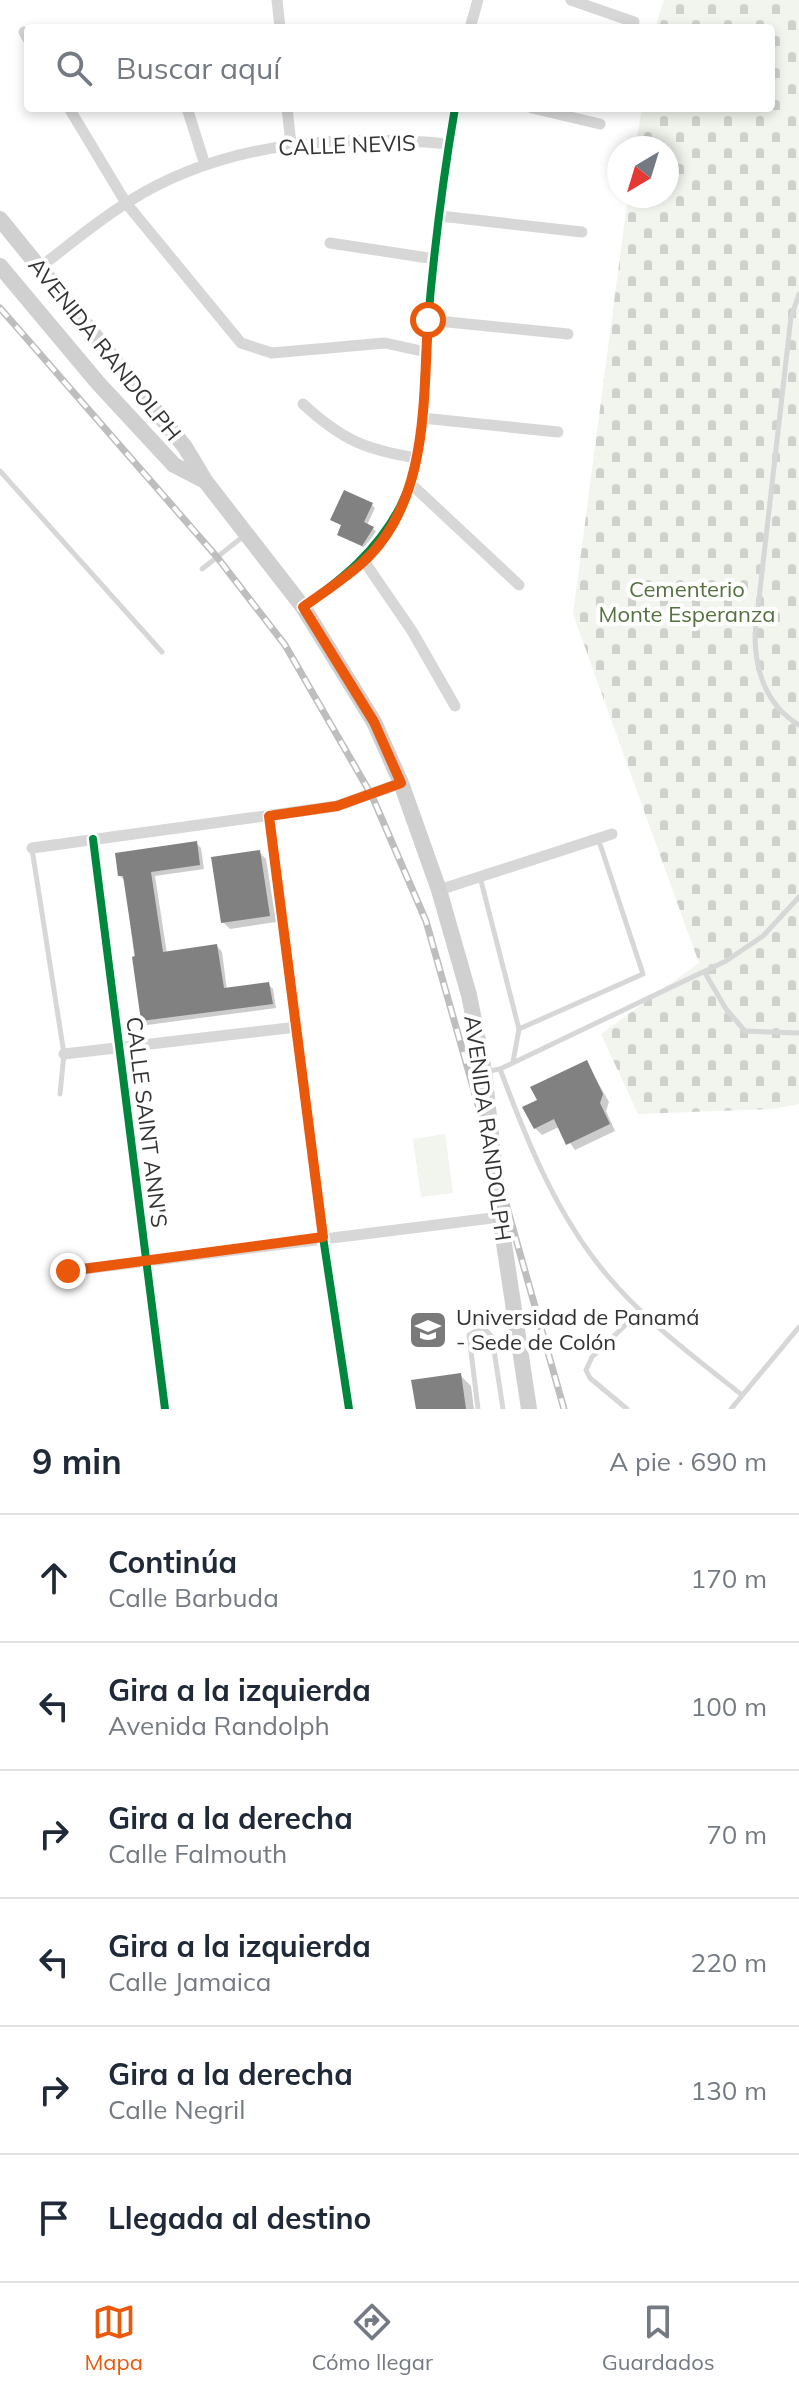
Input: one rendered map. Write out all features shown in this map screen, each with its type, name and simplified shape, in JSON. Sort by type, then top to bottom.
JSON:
[{"type":"main road","name":"AVENIDA RANDOLPH","points":[[0,219],[185,447],[206,482],[303,607],[374,722],[401,783],[439,890],[492,1070],[500,1217],[529,1409]]},
{"type":"main road","name":"AVENIDA RANDOLPH","points":[[0,266],[98,383],[174,465],[206,482]]},
{"type":"street","points":[[277,0],[280,24]]},
{"type":"street","points":[[471,24],[478,0]]},
{"type":"street","points":[[571,0],[634,22]]},
{"type":"street","points":[[71,112],[126,203],[241,343],[272,353],[385,343],[426,352]]},
{"type":"street","points":[[188,112],[205,165]]},
{"type":"street","points":[[287,112],[291,144]]},
{"type":"street","points":[[303,607],[364,561],[383,536],[410,483],[422,418],[428,320],[454,112]]},
{"type":"street","points":[[549,112],[600,124]]},
{"type":"street","name":"CALLE NEVIS","points":[[39,268],[126,203],[180,173],[205,165],[291,144],[395,139],[449,144]]},
{"type":"street","points":[[440,216],[582,232]]},
{"type":"street","points":[[330,243],[435,259]]},
{"type":"street","points":[[428,320],[568,334]]},
{"type":"street","points":[[303,404],[338,435],[358,445],[417,458]]},
{"type":"street","points":[[422,418],[558,432]]},
{"type":"street","points":[[410,483],[519,585]]},
{"type":"street","points":[[364,561],[412,631],[455,706]]},
{"type":"street","points":[[32,848],[337,806],[401,783]]},
{"type":"street","points":[[269,816],[323,1237],[349,1409]]},
{"type":"street","points":[[439,890],[612,834]]},
{"type":"street","name":"CALLE SAINT ANN'S","points":[[93,839],[165,1409]]},
{"type":"street","points":[[64,1054],[297,1027]]},
{"type":"street","points":[[68,1271],[500,1217]]},
{"type":"lane","points":[[799,294],[791,317],[755,634],[759,674],[768,693],[780,710],[799,725]]},
{"type":"lane","points":[[0,471],[162,652]]},
{"type":"lane","points":[[202,569],[246,534]]},
{"type":"lane","points":[[519,1029],[643,974],[598,838]]},
{"type":"lane","points":[[32,848],[64,1054],[60,1094]]},
{"type":"lane","points":[[480,876],[519,1029],[513,1063]]},
{"type":"lane","points":[[742,1395],[640,1311],[606,1274],[571,1225],[492,1070],[705,973],[763,936],[799,897]]},
{"type":"lane","points":[[705,973],[726,1009],[745,1031],[799,1033]]},
{"type":"lane","points":[[627,1409],[590,1378],[586,1370],[592,1357],[640,1311]]},
{"type":"lane","points":[[478,1409],[469,1335],[483,1327],[492,1337],[503,1409]]},
{"type":"lane","points":[[731,1409],[799,1327]]},
{"type":"green space","name":"Cementerio Monte Esperanza","points":[[664,0],[799,0],[799,1104],[773,1109],[638,1114],[601,1034],[699,963],[573,614],[626,208],[679,208],[679,136],[637,136],[641,112],[775,112],[775,24],[656,24]]},
{"type":"green space","points":[[445,1134],[453,1193],[421,1197],[413,1139]]},
{"type":"building","points":[[344,490],[373,503],[364,522],[374,527],[362,546],[337,535],[341,525],[330,520]]},
{"type":"building","points":[[197,841],[200,865],[151,872],[163,952],[217,944],[224,988],[269,982],[273,1004],[141,1021],[123,876],[118,876],[115,853]]},
{"type":"building","points":[[260,850],[270,916],[221,923],[211,857]]},
{"type":"building","points":[[587,1060],[603,1094],[600,1103],[610,1124],[566,1145],[554,1119],[534,1129],[522,1107],[537,1100],[530,1087]]},
{"type":"building","points":[[461,1373],[466,1409],[416,1409],[411,1380]]},
{"type":"railway","points":[[0,308],[217,557],[285,645],[372,796],[426,921],[564,1409]]},
{"type":"cycle path","points":[[303,607],[345,574],[380,538],[400,507],[416,463],[423,416],[433,268],[454,112]]},
{"type":"cycle path","points":[[269,816],[323,1237],[349,1409]]},
{"type":"cycle path","points":[[93,839],[165,1409]]},
{"type":"place","name":"Universidad de Panamá - Sede de Colón","points":[[428,1330]]},
{"type":"route","points":[[68,1271],[323,1237],[269,816],[337,806],[372,796],[401,783],[374,722],[303,607],[364,561],[400,507],[417,458],[428,320]]}]
